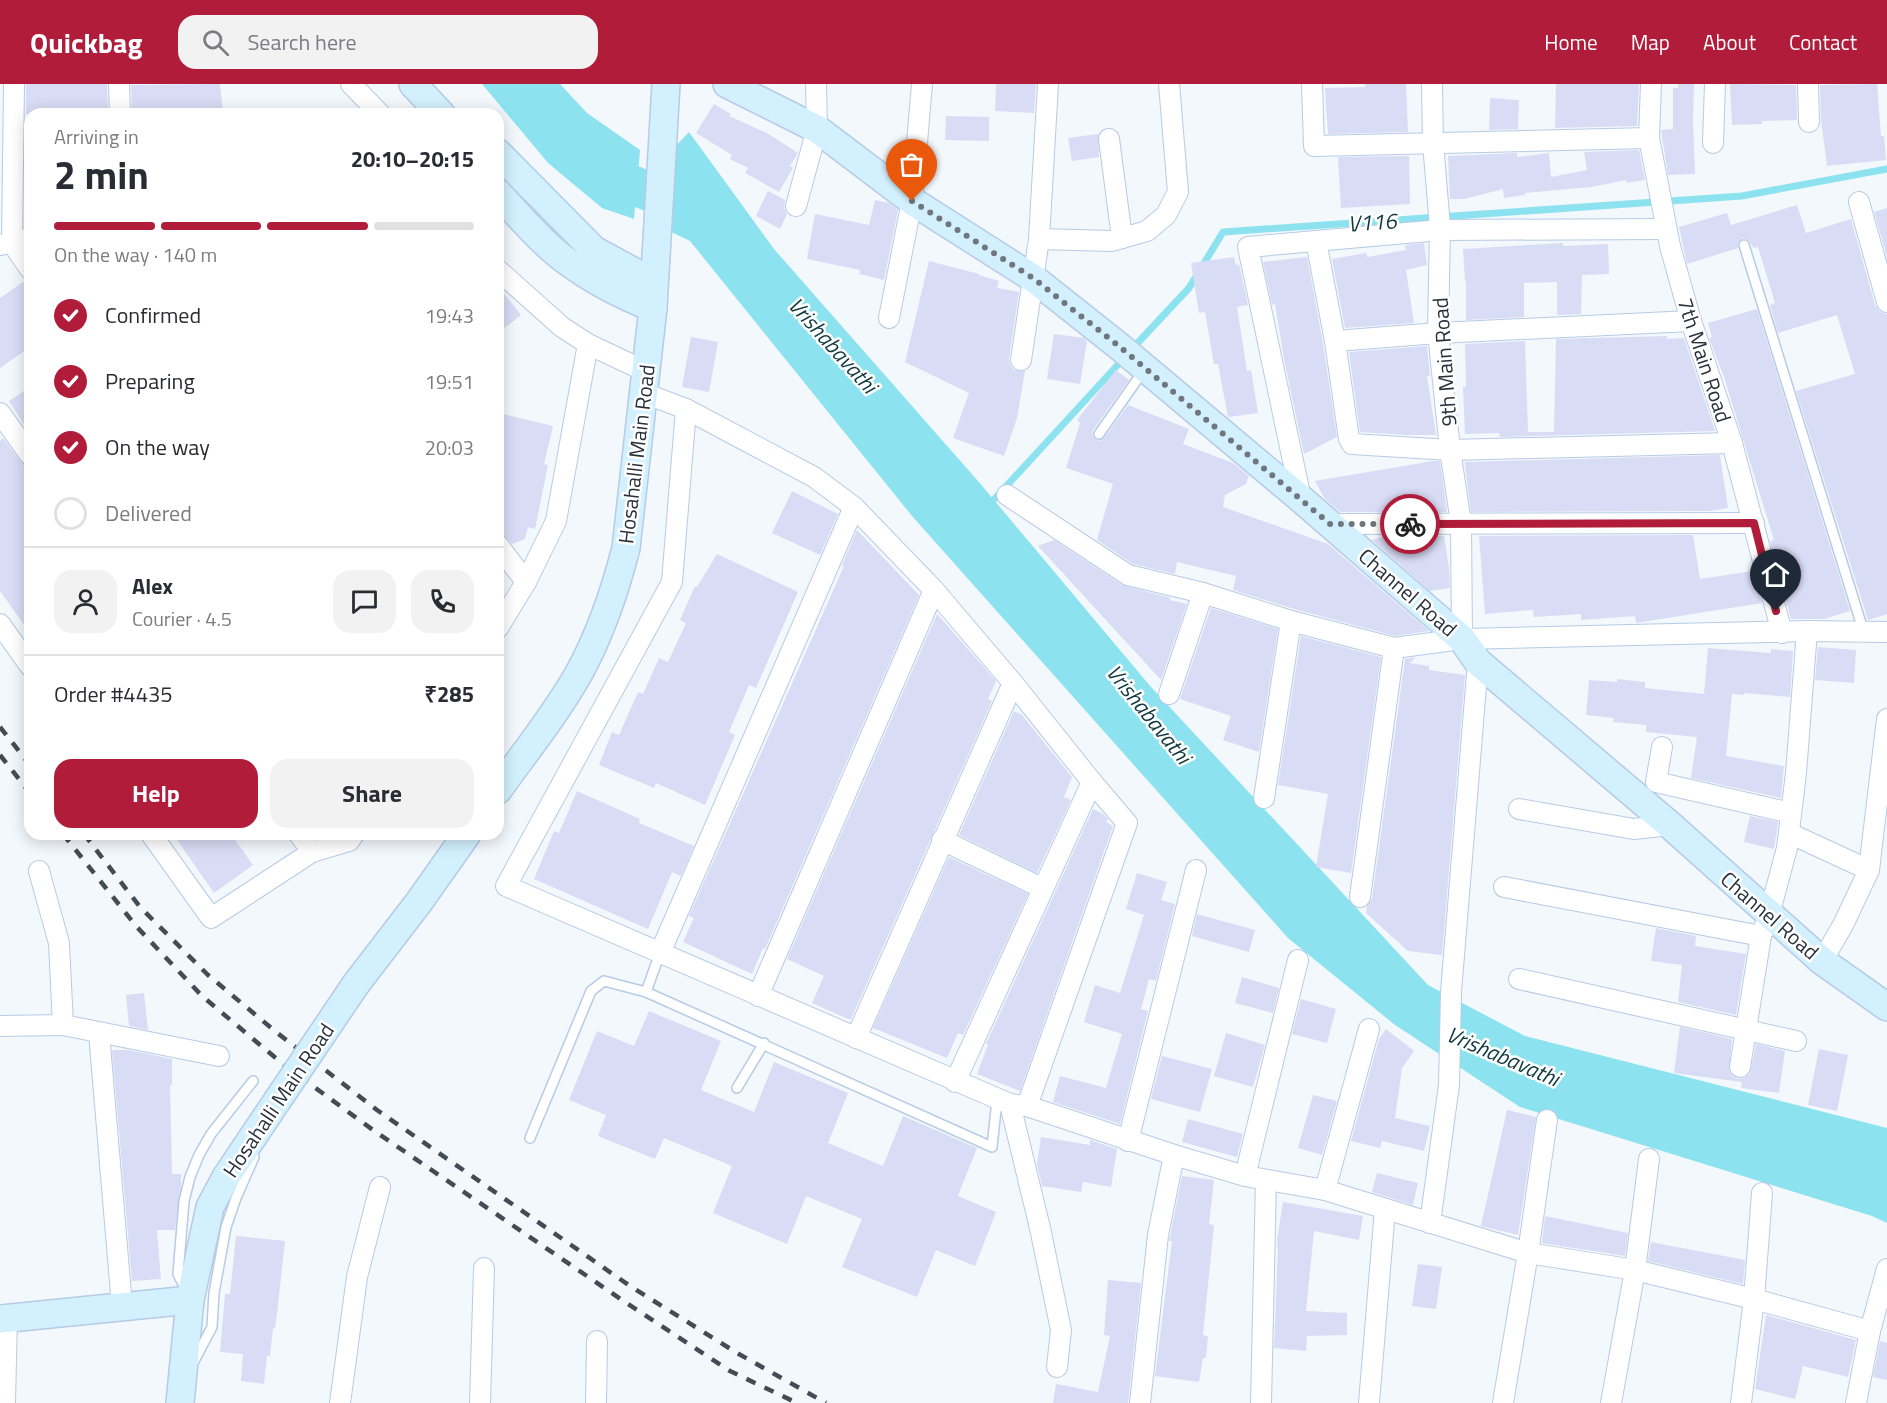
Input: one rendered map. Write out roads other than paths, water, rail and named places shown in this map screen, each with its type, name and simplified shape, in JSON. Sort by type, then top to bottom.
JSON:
[{"type":"street","points":[[14,84],[14,242],[24,258]]},
{"type":"street","points":[[119,84],[120,108]]},
{"type":"street","points":[[351,84],[374,108]]},
{"type":"street","points":[[413,84],[435,108]]},
{"type":"street","name":"Hosahalli Main Road","points":[[504,782],[568,691],[593,645],[606,616],[626,548],[653,309],[666,84]]},
{"type":"street","name":"Channel Road","points":[[727,84],[817,129],[912,201],[1033,278],[1134,358],[1462,639],[1478,662],[1670,825],[1765,926],[1885,1001]]},
{"type":"street","points":[[796,207],[817,129],[816,84]]},
{"type":"street","points":[[889,318],[912,201],[922,84]]},
{"type":"street","points":[[1021,360],[1039,239],[1048,84]]},
{"type":"street","points":[[1039,239],[1112,241],[1147,231],[1166,215],[1178,192],[1169,84]]},
{"type":"street","points":[[1312,84],[1314,146],[1517,143],[1649,138]]},
{"type":"street","name":"9th Main Road","points":[[1432,84],[1433,143],[1440,228],[1438,333],[1450,450],[1461,523],[1462,639]]},
{"type":"street","name":"7th Main Road","points":[[1651,84],[1649,138],[1666,225],[1691,321],[1732,443],[1782,633]]},
{"type":"street","points":[[1713,143],[1715,84]]},
{"type":"street","points":[[1808,84],[1809,122]]},
{"type":"street","points":[[1109,139],[1122,238]]},
{"type":"street","points":[[504,159],[594,250],[654,276]]},
{"type":"street","points":[[504,199],[542,240],[573,266],[601,284],[653,309]]},
{"type":"street","points":[[1859,202],[1887,302]]},
{"type":"street","points":[[1301,499],[1248,247],[1440,228],[1666,225]]},
{"type":"street","points":[[1316,241],[1335,341],[1349,439],[1352,444],[1450,450],[1732,443]]},
{"type":"street","points":[[504,275],[562,327],[646,383],[686,409],[814,477],[854,507],[934,590],[1127,823],[1012,1103],[1061,1330],[1057,1367]]},
{"type":"street","points":[[1335,341],[1438,333],[1691,321]]},
{"type":"street","points":[[504,618],[526,582],[556,521],[588,344]]},
{"type":"street","points":[[686,409],[672,582],[506,886],[955,1082],[1128,1141],[1245,1176],[1325,1190],[1528,1253],[1635,1270],[1754,1299],[1870,1331]]},
{"type":"street","points":[[0,412],[24,446]]},
{"type":"street","points":[[1007,495],[1128,575],[1203,593],[1291,621],[1394,648],[1462,639],[1807,631],[1887,632]]},
{"type":"street","points":[[660,953],[854,507]]},
{"type":"street","points":[[1330,524],[1754,523]]},
{"type":"street","points":[[504,553],[526,582]]},
{"type":"street","points":[[758,996],[934,590]]},
{"type":"street","points":[[1168,694],[1203,593]]},
{"type":"street","points":[[1264,798],[1291,621]]},
{"type":"street","points":[[0,624],[24,654]]},
{"type":"street","points":[[1740,1067],[1765,926],[1787,848],[1807,631]]},
{"type":"street","points":[[1360,897],[1394,648]]},
{"type":"street","points":[[1430,1223],[1449,1085],[1451,992],[1478,662]]},
{"type":"street","points":[[856,1038],[1013,683]]},
{"type":"street","points":[[1822,961],[1843,925],[1869,870],[1887,719]]},
{"type":"street","points":[[1662,747],[1656,782],[1791,813]]},
{"type":"street","points":[[955,1082],[1092,782]]},
{"type":"street","points":[[1519,809],[1634,829],[1670,825]]},
{"type":"street","points":[[1789,833],[1869,870]]},
{"type":"street","points":[[155,840],[211,918],[312,852],[350,840]]},
{"type":"street","points":[[303,840],[312,852]]},
{"type":"street","name":"Hosahalli Main Road","points":[[181,1393],[190,1300],[210,1207],[226,1177],[277,1108],[356,984],[463,840]]},
{"type":"street","points":[[942,840],[1042,888]]},
{"type":"street","points":[[1128,1141],[1196,870]]},
{"type":"street","points":[[39,872],[59,943],[63,1025]]},
{"type":"street","points":[[1504,887],[1765,926]]},
{"type":"street","points":[[1245,1176],[1298,960]]},
{"type":"street","points":[[1520,979],[1796,1041]]},
{"type":"street","points":[[0,1026],[63,1025],[219,1056]]},
{"type":"street","points":[[1325,1190],[1369,1029]]},
{"type":"street","points":[[99,1033],[122,1306]]},
{"type":"street","points":[[1503,1403],[1547,1120]]},
{"type":"street","points":[[1140,1403],[1158,1235],[1174,1155]]},
{"type":"street","points":[[1611,1403],[1635,1270],[1649,1159]]},
{"type":"street","points":[[1261,1403],[1266,1180]]},
{"type":"street","points":[[340,1403],[357,1277],[380,1187]]},
{"type":"street","points":[[1740,1403],[1754,1299],[1762,1193]]},
{"type":"street","points":[[1369,1403],[1385,1209]]},
{"type":"street","points":[[480,1403],[484,1268]]},
{"type":"street","points":[[1856,1403],[1870,1331],[1887,1269]]},
{"type":"street","points":[[5,1403],[4,1319],[190,1300]]},
{"type":"street","points":[[596,1403],[597,1341]]},
{"type":"lane","points":[[1744,245],[1864,633]]},
{"type":"lane","points":[[1099,434],[1134,358]]},
{"type":"lane","points":[[646,992],[660,953]]},
{"type":"lane","points":[[530,1138],[591,991],[604,981],[646,992],[992,1147],[1012,1103]]},
{"type":"lane","points":[[737,1088],[764,1043]]},
{"type":"lane","points":[[190,1300],[178,1274],[184,1202],[190,1177],[211,1134],[253,1081]]},
{"type":"lane","points":[[267,1134],[277,1108]]},
{"type":"lane","points":[[181,1393],[212,1327],[214,1293],[226,1227],[257,1151]]},
{"type":"water","points":[[482,84],[560,84],[587,113],[640,150],[634,219],[602,208],[548,163]]},
{"type":"water","points":[[689,132],[774,249],[978,481],[1151,687],[1428,985],[1525,1036],[1887,1128],[1887,1223],[1872,1216],[1520,1107],[1395,1025],[1288,938],[912,516],[690,241],[667,230],[671,151]]},
{"type":"waterway","name":"Vrishabavathi","points":[[518,84],[590,166],[695,212]]},
{"type":"waterway","name":"V116","points":[[1132,349],[1189,288],[1223,232],[1742,196],[1887,169]]},
{"type":"waterway","name":"V116","points":[[988,506],[1125,357]]},
{"type":"railway","points":[[0,727],[24,757]]},
{"type":"railway","points":[[0,755],[24,785]]},
{"type":"railway","points":[[68,840],[136,926],[202,996],[284,1065],[373,1130],[625,1302],[730,1371],[797,1403]]},
{"type":"railway","points":[[89,840],[140,907],[208,975],[276,1032],[377,1110],[630,1286],[737,1353],[826,1403]]}]
